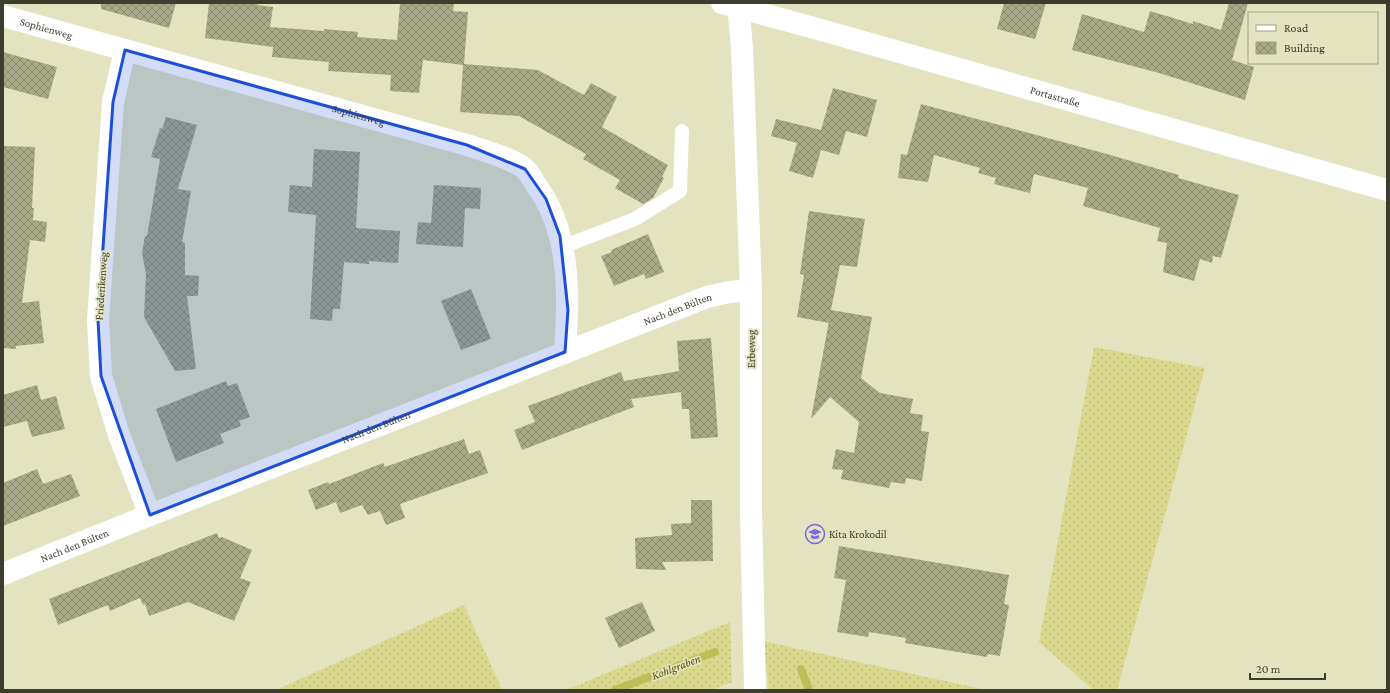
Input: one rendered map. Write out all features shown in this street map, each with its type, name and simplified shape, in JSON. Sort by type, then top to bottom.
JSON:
[{"type":"street","name":"Portastraße","points":[[733,4],[1387,190]]},
{"type":"street","name":"Erbeweg","points":[[733,4],[742,48],[751,290],[751,512],[755,690]]},
{"type":"street","name":"Sophienweg","points":[[3,16],[467,145],[512,161],[525,169],[546,198],[560,236],[566,273],[568,310],[565,352]]},
{"type":"street","name":"Friederikenweg","points":[[125,50],[113,102],[98,320],[101,376],[119,435],[150,515]]},
{"type":"street","name":"Nach den Bülten","points":[[3,574],[707,297],[729,292],[751,290]]},
{"type":"lane","points":[[562,247],[635,219],[680,191],[682,131]]},
{"type":"highlighted area","points":[[125,50],[467,145],[525,169],[546,199],[560,236],[568,310],[565,352],[150,515],[101,376],[98,320],[113,102]]},
{"type":"shaded area","points":[[1094,347],[1205,368],[1117,690],[1093,690],[1039,642]]},
{"type":"shaded area","points":[[464,605],[502,690],[276,690]]},
{"type":"shaded area","points":[[730,622],[732,682],[712,690],[566,690]]},
{"type":"shaded area","points":[[763,641],[986,690],[769,690]]},
{"type":"building","points":[[101,3],[176,3],[169,28],[101,9]]},
{"type":"building","points":[[209,3],[258,3],[257,5],[273,7],[270,27],[358,32],[357,37],[397,40],[400,3],[454,3],[453,11],[468,12],[464,64],[538,70],[584,95],[591,83],[617,97],[602,127],[668,165],[662,177],[664,178],[653,198],[643,204],[615,188],[620,180],[583,159],[586,154],[519,116],[460,112],[463,65],[423,60],[419,93],[390,91],[391,75],[328,71],[329,62],[272,57],[273,47],[205,38]]},
{"type":"building","points":[[1004,3],[1046,3],[1035,39],[997,29]]},
{"type":"building","points":[[1229,3],[1248,3],[1232,60],[1254,67],[1245,100],[1159,73],[1072,50],[1082,14],[1144,32],[1150,11],[1193,24],[1193,21],[1221,30]]},
{"type":"building","points":[[3,52],[57,67],[48,99],[3,87]]},
{"type":"building","points":[[833,88],[877,100],[867,137],[846,131],[839,155],[821,150],[813,178],[789,171],[797,143],[771,136],[776,119],[821,130]]},
{"type":"building","points":[[921,104],[1107,154],[1179,175],[1178,178],[1239,195],[1221,258],[1213,256],[1212,263],[1200,259],[1194,281],[1163,272],[1167,243],[1157,241],[1160,228],[1083,206],[1088,188],[1034,174],[1030,193],[994,184],[996,178],[978,173],[980,168],[934,155],[928,182],[898,178],[901,154],[907,155]]},
{"type":"building","points":[[166,117],[197,125],[178,189],[191,191],[182,242],[185,243],[185,275],[199,276],[198,296],[187,296],[196,369],[175,371],[144,317],[146,274],[142,253],[145,236],[147,236],[160,159],[151,157],[160,128],[162,129]]},
{"type":"building","points":[[3,146],[35,147],[32,208],[34,208],[33,220],[47,222],[45,242],[30,240],[22,303],[39,301],[44,343],[16,346],[16,349],[3,348]]},
{"type":"building","points":[[314,149],[360,152],[356,228],[400,231],[398,263],[369,261],[369,264],[344,262],[340,309],[333,309],[332,321],[310,319],[316,215],[288,212],[290,185],[312,187]]},
{"type":"building","points":[[434,185],[481,188],[480,209],[465,208],[463,247],[416,244],[418,222],[431,223]]},
{"type":"building","points":[[809,211],[865,219],[857,267],[840,265],[831,310],[872,317],[861,378],[880,393],[913,399],[910,413],[923,415],[921,431],[929,432],[922,481],[906,478],[905,484],[891,482],[889,488],[841,479],[843,470],[832,469],[836,449],[854,453],[859,422],[830,397],[811,419],[829,323],[797,317],[804,275],[800,274]]},
{"type":"building","points":[[648,234],[664,272],[646,279],[644,274],[614,286],[601,256]]},
{"type":"building","points":[[471,289],[491,339],[461,350],[441,301]]},
{"type":"building","points":[[711,338],[718,437],[691,439],[689,409],[682,409],[681,392],[631,399],[634,407],[522,450],[514,430],[535,422],[528,406],[621,372],[624,381],[679,371],[677,341]]},
{"type":"building","points":[[226,381],[228,386],[237,383],[250,417],[239,421],[241,426],[220,434],[224,443],[176,462],[156,409]]},
{"type":"building","points":[[37,385],[41,400],[56,396],[65,429],[32,437],[27,421],[3,427],[3,395]]},
{"type":"building","points":[[464,439],[469,454],[480,450],[488,473],[400,504],[405,518],[386,525],[380,511],[368,515],[362,505],[340,513],[336,502],[316,510],[308,490],[328,482],[329,484],[383,463],[385,467]]},
{"type":"building","points":[[37,469],[43,484],[71,474],[80,496],[3,526],[3,483]]},
{"type":"building","points":[[691,500],[712,500],[713,561],[662,562],[666,570],[636,569],[635,538],[672,535],[671,524],[691,523]]},
{"type":"building","points":[[217,533],[219,538],[222,537],[252,550],[240,578],[251,582],[234,621],[188,602],[149,616],[145,604],[143,605],[140,598],[110,611],[108,605],[58,625],[49,599]]},
{"type":"building","name":"Kita Krokodil","points":[[839,546],[1009,575],[1004,604],[1009,605],[1000,656],[988,654],[987,657],[905,643],[906,638],[869,632],[868,637],[837,632],[846,580],[834,578]]},
{"type":"building","points":[[642,602],[655,631],[619,648],[605,618]]},
{"type":"waterway","name":"Kohlgraben","points":[[615,690],[715,652]]},
{"type":"waterway","points":[[801,669],[809,690]]},
{"type":"place","name":"Kita Krokodil","points":[[815,534]]}]
